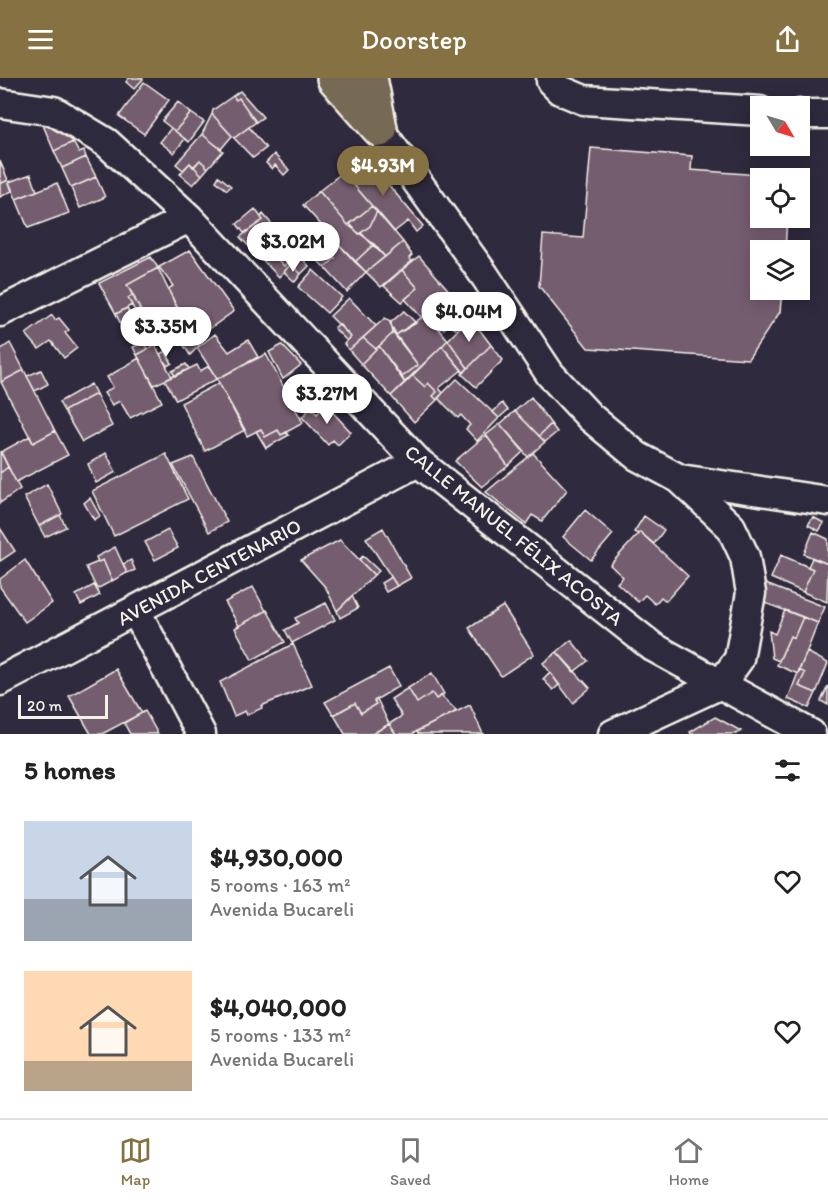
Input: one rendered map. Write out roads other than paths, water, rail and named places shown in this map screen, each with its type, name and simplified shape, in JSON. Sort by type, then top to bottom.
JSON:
[{"type":"highway","points":[[333,78],[380,130]]},
{"type":"highway","points":[[370,78],[380,130]]},
{"type":"street","points":[[550,81],[560,90],[584,89],[750,110]]},
{"type":"street","name":"CALLE MANUEL FÉLIX ACOSTA","points":[[0,103],[54,111],[81,125],[107,143],[189,218],[418,462],[653,647],[811,734]]},
{"type":"street","points":[[810,114],[828,114]]},
{"type":"street","points":[[380,130],[485,276],[550,375],[590,417],[637,456],[680,479],[731,528],[745,557],[751,593],[739,659],[721,684],[613,734]]},
{"type":"street","points":[[0,312],[189,218]]},
{"type":"street","name":"AVENIDA CENTENARIO","points":[[0,681],[418,462]]},
{"type":"street","points":[[680,479],[828,501]]},
{"type":"street","points":[[136,611],[201,734]]}]
